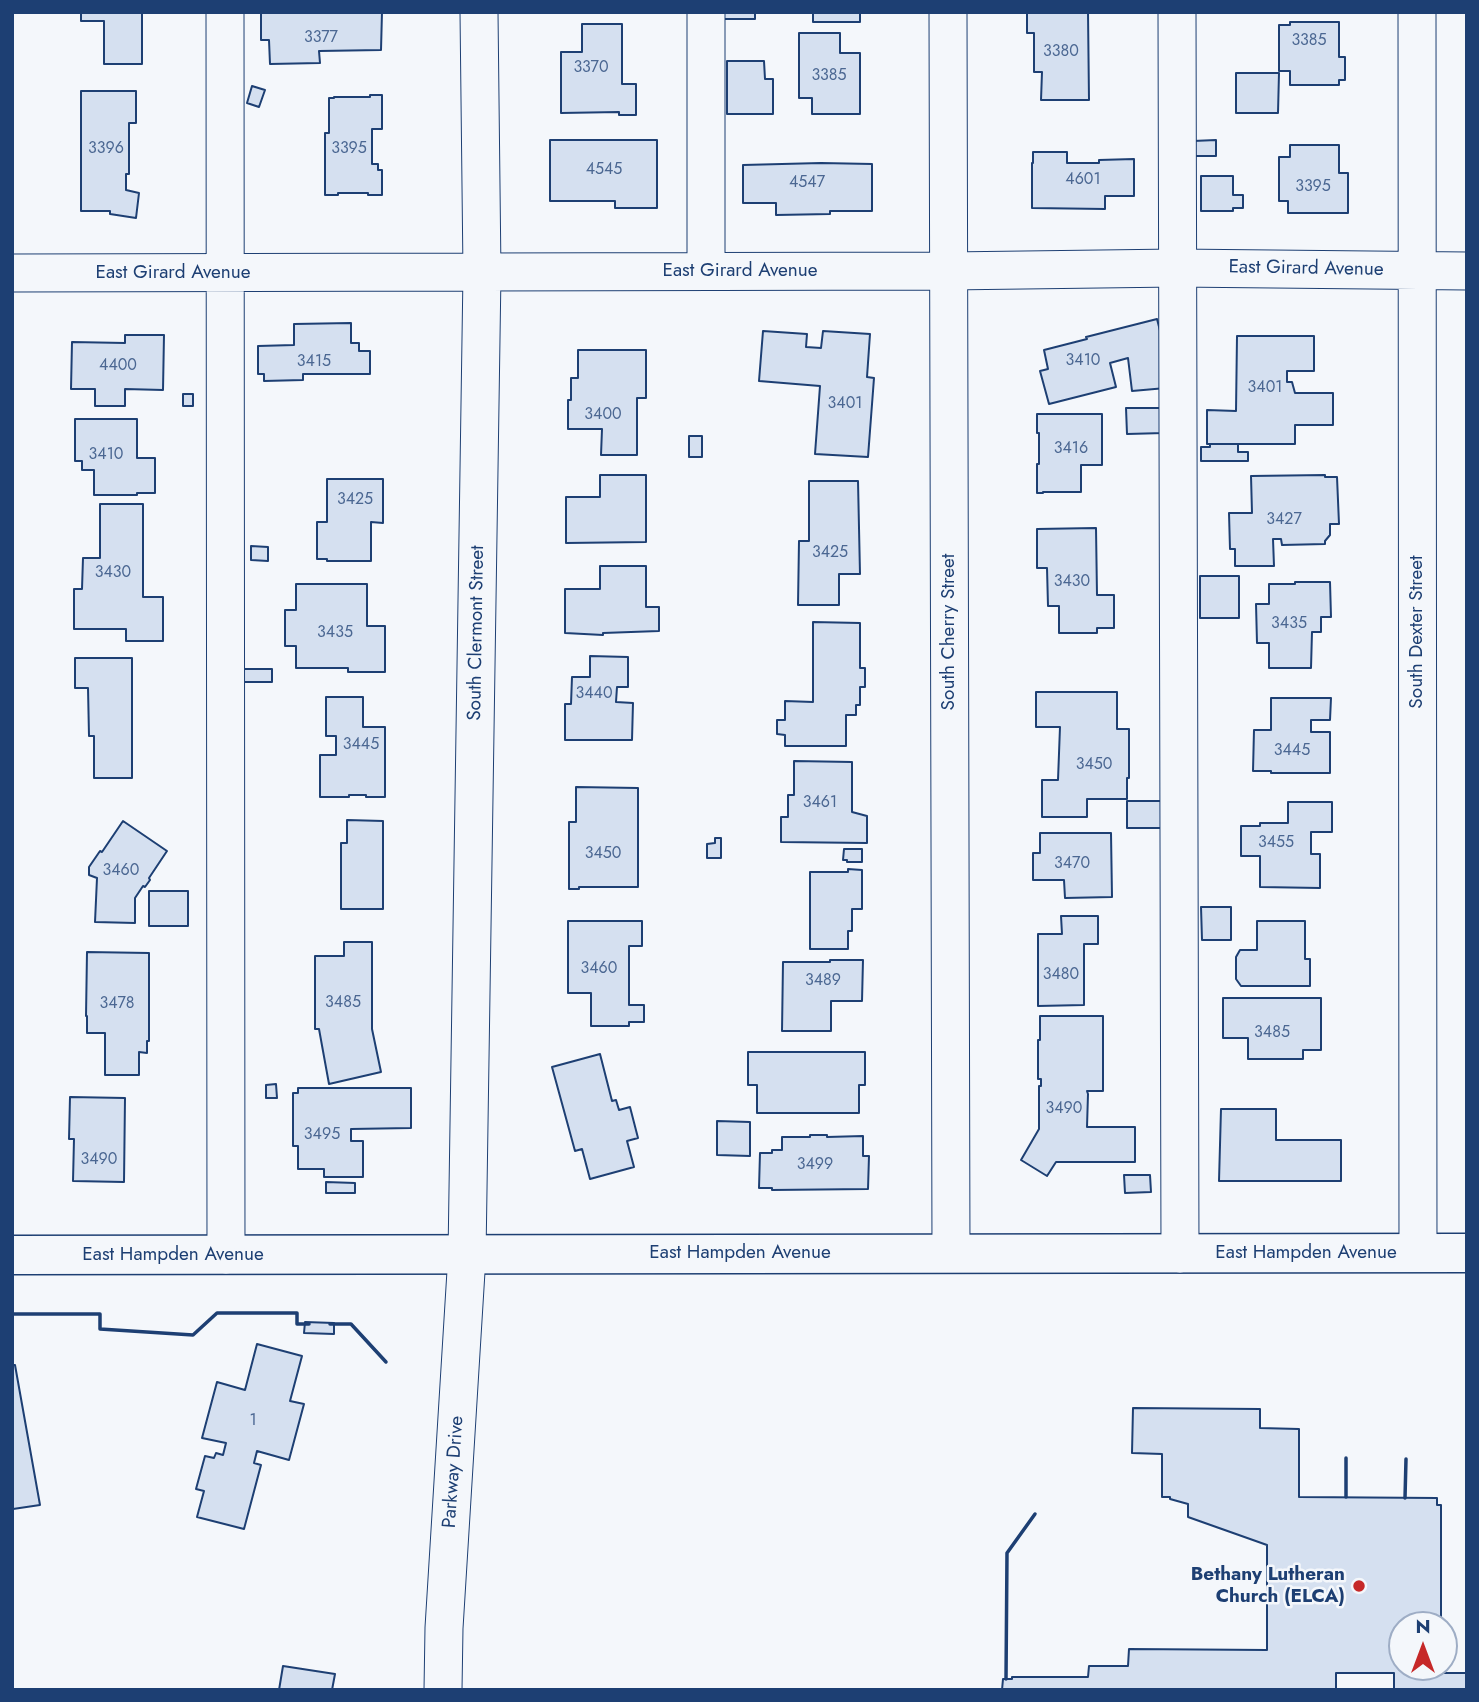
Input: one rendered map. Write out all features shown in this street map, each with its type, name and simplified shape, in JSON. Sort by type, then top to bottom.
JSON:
[{"type":"highway","name":"East Hampden Avenue","points":[[12,1255],[1467,1253]]},
{"type":"street","points":[[225,12],[226,1255]]},
{"type":"street","name":"South Clermont Street","points":[[467,1255],[482,272],[479,12]]},
{"type":"street","points":[[706,12],[706,271]]},
{"type":"street","name":"South Cherry Street","points":[[948,12],[951,1252]]},
{"type":"street","points":[[1177,12],[1180,1254]]},
{"type":"street","name":"South Dexter Street","points":[[1417,12],[1418,1253]]},
{"type":"street","name":"East Girard Avenue","points":[[12,272],[948,271],[1176,268],[1467,271]]},
{"type":"street","name":"Parkway Drive","points":[[443,1690],[444,1628],[467,1255]]},
{"type":"building","points":[[81,12],[142,12],[142,64],[104,64],[104,21],[81,21]]},
{"type":"building","points":[[261,12],[382,12],[381,50],[319,51],[320,63],[270,64],[269,40],[261,40]]},
{"type":"building","points":[[723,12],[755,12],[755,19],[723,19]]},
{"type":"building","points":[[813,12],[860,12],[860,22],[813,22]]},
{"type":"building","points":[[1027,12],[1088,12],[1089,100],[1041,100],[1042,72],[1034,72],[1034,33],[1027,33]]},
{"type":"building","points":[[1290,22],[1339,22],[1339,57],[1345,57],[1345,80],[1339,80],[1339,85],[1290,85],[1290,71],[1279,71],[1279,25],[1290,25]]},
{"type":"building","points":[[582,24],[622,24],[622,84],[636,84],[636,115],[619,115],[619,112],[561,113],[561,52],[582,52]]},
{"type":"building","points":[[799,33],[840,33],[840,53],[860,53],[860,114],[812,114],[812,98],[799,98]]},
{"type":"building","points":[[727,61],[764,61],[765,79],[773,79],[773,114],[727,114]]},
{"type":"building","points":[[1236,73],[1279,73],[1278,113],[1236,113]]},
{"type":"building","points":[[252,86],[265,90],[259,107],[247,103]]},
{"type":"building","points":[[81,91],[136,91],[136,123],[129,123],[129,174],[126,174],[126,190],[139,193],[136,218],[110,214],[110,211],[81,211]]},
{"type":"building","points":[[382,95],[382,129],[372,129],[372,164],[378,164],[378,170],[382,170],[382,195],[325,195],[325,133],[329,133],[329,98]]},
{"type":"building","points":[[550,140],[657,140],[657,208],[615,208],[615,201],[550,201]]},
{"type":"building","points":[[1216,140],[1216,156],[1193,156],[1193,141]]},
{"type":"building","points":[[1290,145],[1339,145],[1339,173],[1348,173],[1348,213],[1288,213],[1288,201],[1279,201],[1279,157],[1290,157]]},
{"type":"building","points":[[1033,152],[1067,152],[1067,163],[1134,159],[1134,196],[1105,196],[1105,209],[1032,208]]},
{"type":"building","points":[[872,164],[872,211],[776,215],[776,203],[743,203],[743,165]]},
{"type":"building","points":[[1201,176],[1233,176],[1233,195],[1243,195],[1243,208],[1233,208],[1233,211],[1201,211]]},
{"type":"building","points":[[1157,319],[1166,354],[1166,388],[1132,391],[1128,358],[1110,363],[1116,387],[1049,404],[1040,371],[1048,369],[1044,350]]},
{"type":"building","points":[[351,323],[351,343],[359,343],[359,351],[370,351],[370,374],[303,374],[303,380],[264,381],[264,374],[258,374],[258,346],[294,345],[294,324]]},
{"type":"building","points":[[763,331],[807,334],[806,347],[821,348],[823,331],[870,334],[867,377],[874,378],[868,457],[815,454],[820,386],[759,381]]},
{"type":"building","points":[[125,335],[164,335],[163,390],[125,389],[125,406],[95,406],[95,389],[71,389],[72,342],[125,343]]},
{"type":"building","points":[[1237,336],[1314,336],[1314,371],[1287,371],[1287,382],[1292,382],[1295,393],[1333,393],[1333,425],[1295,425],[1295,444],[1207,444],[1207,410],[1236,411]]},
{"type":"building","points":[[578,350],[646,350],[646,398],[637,398],[637,455],[601,455],[602,429],[568,429],[568,400],[571,400],[571,378],[578,378]]},
{"type":"building","points":[[183,394],[193,394],[193,406],[183,406]]},
{"type":"building","points":[[1126,408],[1164,408],[1164,433],[1127,434]]},
{"type":"building","points":[[1037,414],[1102,414],[1102,465],[1081,465],[1081,492],[1037,493]]},
{"type":"building","points":[[75,419],[137,419],[137,458],[155,458],[155,493],[94,495],[94,470],[82,470],[82,461],[75,461]]},
{"type":"building","points":[[689,436],[702,436],[702,457],[689,457]]},
{"type":"building","points":[[1210,444],[1238,444],[1238,452],[1248,452],[1248,461],[1201,461],[1201,447],[1210,447]]},
{"type":"building","points":[[600,475],[646,475],[646,542],[566,543],[566,497],[600,497]]},
{"type":"building","points":[[1251,476],[1337,477],[1339,524],[1330,524],[1330,535],[1325,544],[1282,545],[1281,539],[1273,539],[1274,566],[1235,566],[1235,549],[1230,549],[1229,513],[1252,513]]},
{"type":"building","points":[[327,479],[383,479],[383,523],[371,522],[371,561],[317,559],[317,522],[327,522]]},
{"type":"building","points":[[809,481],[858,481],[860,574],[839,574],[839,605],[798,605],[799,541],[809,541]]},
{"type":"building","points":[[100,504],[143,504],[143,597],[163,597],[163,641],[126,641],[126,629],[74,629],[74,589],[82,589],[83,558],[100,558]]},
{"type":"building","points":[[1096,528],[1097,595],[1114,595],[1114,628],[1097,628],[1097,633],[1059,633],[1059,606],[1048,606],[1047,568],[1037,568],[1037,529]]},
{"type":"building","points":[[251,546],[268,547],[268,561],[251,560]]},
{"type":"building","points":[[600,566],[646,566],[646,607],[659,607],[659,631],[603,635],[565,633],[565,589],[600,589]]},
{"type":"building","points":[[1200,576],[1239,576],[1239,618],[1200,618]]},
{"type":"building","points":[[1330,582],[1331,617],[1321,617],[1321,632],[1312,632],[1311,668],[1269,668],[1269,643],[1257,643],[1256,604],[1269,604],[1269,584]]},
{"type":"building","points":[[296,584],[367,584],[367,626],[385,626],[385,672],[348,672],[348,668],[296,668],[296,646],[285,646],[285,610],[296,610]]},
{"type":"building","points":[[813,622],[860,623],[860,668],[865,668],[865,687],[860,687],[860,705],[856,705],[856,715],[846,715],[846,746],[785,746],[785,735],[777,734],[777,720],[785,720],[785,701],[813,702]]},
{"type":"building","points":[[590,656],[628,657],[628,687],[617,687],[616,702],[633,703],[632,740],[565,740],[565,704],[571,704],[572,677],[590,677]]},
{"type":"building","points":[[75,658],[132,658],[132,778],[94,778],[94,736],[89,736],[88,688],[75,688]]},
{"type":"building","points":[[242,669],[272,669],[272,682],[242,682]]},
{"type":"building","points":[[1036,692],[1117,692],[1117,729],[1129,729],[1127,799],[1087,799],[1087,817],[1042,817],[1042,780],[1058,780],[1060,727],[1036,727]]},
{"type":"building","points":[[326,697],[363,697],[363,727],[385,727],[385,797],[320,797],[320,755],[336,755],[336,736],[326,736]]},
{"type":"building","points":[[1271,698],[1331,698],[1330,720],[1311,720],[1311,732],[1330,732],[1330,773],[1253,771],[1254,730],[1271,730]]},
{"type":"building","points":[[794,761],[852,762],[852,812],[867,816],[867,843],[781,842],[781,817],[788,817],[788,795],[794,795]]},
{"type":"building","points":[[576,787],[638,788],[638,887],[569,889],[569,822],[576,822]]},
{"type":"building","points":[[1127,801],[1162,801],[1162,828],[1127,828]]},
{"type":"building","points":[[1288,802],[1332,802],[1332,832],[1311,832],[1311,854],[1320,854],[1320,888],[1260,887],[1260,856],[1241,856],[1241,826],[1288,823]]},
{"type":"building","points":[[347,820],[383,821],[383,909],[341,909],[341,843],[347,843]]},
{"type":"building","points":[[123,821],[167,851],[150,880],[135,898],[135,923],[95,922],[97,878],[89,875],[89,867]]},
{"type":"building","points":[[1040,833],[1111,833],[1112,897],[1065,898],[1064,880],[1033,880],[1033,853],[1040,853]]},
{"type":"building","points":[[715,838],[721,838],[721,858],[707,858],[707,844],[715,843]]},
{"type":"building","points":[[844,849],[862,849],[862,862],[843,860]]},
{"type":"building","points":[[848,869],[862,870],[862,909],[852,909],[852,931],[848,931],[848,949],[810,949],[810,872],[848,872]]},
{"type":"building","points":[[149,891],[188,891],[188,926],[149,926]]},
{"type":"building","points":[[1201,907],[1231,907],[1231,940],[1202,940]]},
{"type":"building","points":[[1061,916],[1098,916],[1098,944],[1084,944],[1084,1005],[1038,1006],[1038,934],[1062,934]]},
{"type":"building","points":[[568,921],[642,921],[642,946],[629,946],[629,1005],[644,1005],[644,1022],[629,1022],[629,1026],[591,1026],[591,993],[568,993]]},
{"type":"building","points":[[1257,921],[1305,921],[1305,959],[1310,959],[1310,986],[1241,986],[1236,979],[1236,957],[1240,950],[1257,950]]},
{"type":"building","points":[[344,942],[372,942],[372,1029],[381,1072],[329,1084],[319,1029],[315,1029],[315,956],[344,956]]},
{"type":"building","points":[[87,952],[149,953],[149,1041],[147,1053],[139,1052],[139,1075],[105,1075],[105,1033],[87,1033]]},
{"type":"building","points":[[863,960],[862,1001],[831,1001],[831,1031],[782,1031],[783,962]]},
{"type":"building","points":[[1223,998],[1321,998],[1321,1050],[1303,1050],[1303,1059],[1248,1059],[1248,1038],[1223,1038]]},
{"type":"building","points":[[1040,1016],[1103,1016],[1103,1091],[1087,1091],[1087,1127],[1135,1127],[1135,1162],[1056,1162],[1047,1176],[1021,1160],[1039,1129]]},
{"type":"building","points":[[748,1052],[865,1052],[865,1085],[859,1085],[859,1113],[757,1113],[757,1085],[748,1085]]},
{"type":"building","points":[[600,1054],[612,1101],[616,1100],[619,1110],[630,1107],[638,1138],[627,1141],[634,1167],[590,1179],[582,1149],[575,1151],[552,1067]]},
{"type":"building","points":[[276,1084],[277,1098],[266,1098],[266,1085]]},
{"type":"building","points":[[298,1088],[411,1088],[411,1128],[351,1129],[351,1141],[363,1141],[363,1177],[324,1177],[324,1169],[298,1169],[298,1146],[293,1146],[293,1093],[298,1093]]},
{"type":"building","points":[[70,1097],[125,1098],[124,1182],[73,1181],[74,1139],[69,1139]]},
{"type":"building","points":[[1221,1109],[1276,1109],[1276,1140],[1341,1140],[1341,1181],[1219,1181]]},
{"type":"building","points":[[717,1121],[750,1122],[750,1156],[717,1155]]},
{"type":"building","points":[[863,1136],[863,1156],[869,1156],[868,1189],[759,1188],[760,1153],[782,1150],[782,1137]]},
{"type":"building","points":[[1124,1175],[1150,1175],[1151,1192],[1125,1193]]},
{"type":"building","points":[[326,1182],[355,1183],[355,1193],[326,1193]]},
{"type":"building","points":[[305,1322],[334,1323],[334,1334],[304,1333]]},
{"type":"building","points":[[257,1344],[302,1356],[290,1401],[304,1404],[289,1460],[257,1451],[254,1463],[261,1465],[244,1529],[197,1517],[204,1491],[196,1489],[205,1456],[214,1458],[216,1453],[223,1455],[226,1443],[202,1438],[217,1382],[245,1390]]},
{"type":"building","points":[[12,1365],[15,1365],[40,1505],[13,1509]]},
{"type":"building","points":[[1133,1408],[1260,1409],[1260,1428],[1299,1429],[1299,1497],[1437,1498],[1437,1505],[1441,1505],[1441,1611],[1388,1611],[1388,1673],[1336,1673],[1336,1690],[1002,1690],[1003,1679],[1012,1677],[1088,1677],[1089,1666],[1128,1666],[1129,1649],[1267,1650],[1267,1545],[1188,1517],[1188,1504],[1162,1497],[1162,1454],[1132,1453]]},
{"type":"building","points":[[283,1666],[335,1674],[332,1690],[279,1690]]},
{"type":"building","points":[[1458,1673],[1467,1673],[1467,1690],[1394,1690],[1394,1681],[1458,1681]]},
{"type":"wall","points":[[12,1314],[100,1314],[100,1329],[193,1335],[217,1313],[297,1313],[297,1324],[309,1324]]},
{"type":"wall","points":[[330,1324],[351,1324],[386,1362]]},
{"type":"wall","points":[[1346,1458],[1346,1497]]},
{"type":"wall","points":[[1405,1498],[1406,1459]]},
{"type":"wall","points":[[1006,1679],[1007,1553],[1035,1514]]},
{"type":"place","name":"Bethany Lutheran Church (ELCA)","points":[[1359,1586]]}]
